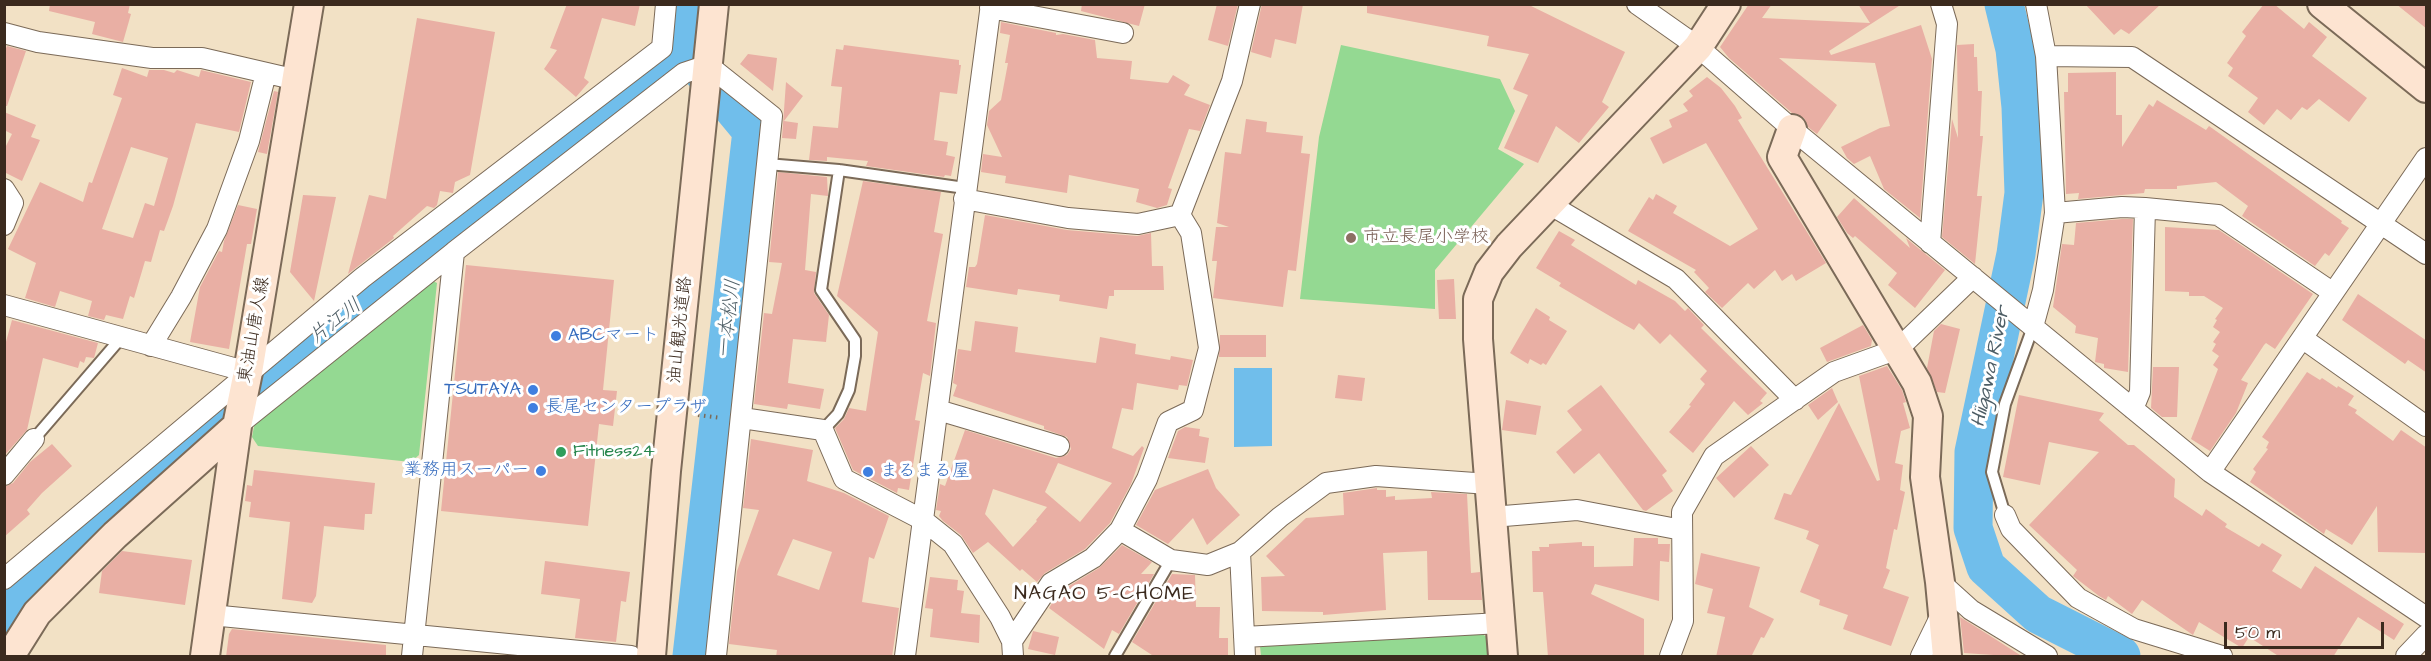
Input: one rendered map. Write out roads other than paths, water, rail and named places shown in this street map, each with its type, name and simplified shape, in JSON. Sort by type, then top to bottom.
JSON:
[{"type":"street","name":"東油山唐人線","points":[[205,657],[238,423],[309,4]]},
{"type":"street","points":[[4,579],[362,278],[662,48],[666,4]]},
{"type":"street","name":"油山観光道路","points":[[651,657],[666,471],[704,111],[702,68],[714,4]]},
{"type":"street","points":[[1180,215],[1232,81],[1250,4]]},
{"type":"street","points":[[1637,4],[1698,47],[1792,129],[2210,472],[2427,617]]},
{"type":"street","points":[[1503,657],[1478,339],[1478,299],[1489,272],[1509,246],[1698,47],[1726,4]]},
{"type":"street","points":[[1930,243],[1947,24],[1941,4]]},
{"type":"street","points":[[2028,322],[2043,290],[2055,213],[2046,56],[2036,4]]},
{"type":"street","points":[[2322,4],[2427,88]]},
{"type":"street","points":[[904,657],[991,6],[1123,33]]},
{"type":"street","points":[[5,36],[152,58],[202,58],[297,80]]},
{"type":"street","points":[[2046,56],[2132,57],[2427,254]]},
{"type":"street","points":[[10,650],[37,613],[115,535],[238,423],[454,252],[702,68],[772,116],[716,657]]},
{"type":"street","points":[[151,346],[182,297],[217,229],[249,141],[266,73]]},
{"type":"street","points":[[1792,129],[1782,157],[1898,349],[1917,383],[1928,416],[1925,477],[1940,582],[1947,657]]},
{"type":"street","points":[[2210,472],[2332,292],[2427,158]]},
{"type":"street","points":[[4,189],[13,203],[4,225]]},
{"type":"street","points":[[965,194],[1068,218],[1138,224],[1180,215]]},
{"type":"street","points":[[1550,204],[1676,279],[1795,400]]},
{"type":"street","points":[[2055,213],[2122,207],[2218,215],[2332,292]]},
{"type":"street","points":[[2133,409],[2140,392],[2145,208]]},
{"type":"street","points":[[1013,649],[1051,583],[1093,558],[1120,530],[1147,479],[1168,422],[1193,410],[1209,348],[1191,233],[1180,215]]},
{"type":"street","points":[[412,657],[454,252]]},
{"type":"street","points":[[1670,657],[1683,621],[1682,512],[1714,456],[1834,372],[1898,349],[1979,282]]},
{"type":"street","points":[[4,305],[151,346],[247,377]]},
{"type":"street","points":[[2302,338],[2427,426]]},
{"type":"street","points":[[938,410],[1059,446]]},
{"type":"street","points":[[742,418],[823,430],[844,479],[923,520],[953,544],[1000,617],[1013,649]]},
{"type":"street","points":[[4,475],[33,439]]},
{"type":"street","points":[[1120,530],[1171,560],[1208,565],[1240,552],[1280,517],[1326,483],[1376,476],[1489,484]]},
{"type":"street","points":[[1492,517],[1577,510],[1682,530]]},
{"type":"street","points":[[2005,515],[2011,529],[2078,598],[2134,629],[2222,657]]},
{"type":"street","points":[[1240,552],[1245,657]]},
{"type":"street","points":[[1940,582],[1971,610],[2048,657]]},
{"type":"street","points":[[1921,657],[1943,612]]},
{"type":"street","points":[[211,615],[631,657]]},
{"type":"street","points":[[1244,636],[1501,623]]},
{"type":"street","points":[[2406,657],[2427,635]]},
{"type":"lane","points":[[767,164],[838,170],[965,194]]},
{"type":"lane","points":[[823,430],[838,414],[849,390],[855,356],[855,340],[821,290],[838,170]]},
{"type":"lane","points":[[2005,515],[1992,472],[2005,404],[2028,322]]},
{"type":"lane","points":[[33,439],[121,338]]},
{"type":"lane","points":[[1115,657],[1171,560]]},
{"type":"water","points":[[1234,368],[1272,368],[1272,446],[1234,447]]},
{"type":"waterway","name":"一本松川","points":[[689,4],[684,49],[752,131],[692,656]]},
{"type":"waterway","name":"Hiigawa River","points":[[2004,4],[2015,49],[2021,107],[2024,193],[2016,254],[1974,452],[1973,528],[1986,567],[2038,614],[2121,656]]},
{"type":"waterway","name":"片江川","points":[[4,615],[325,329],[641,94],[684,49]]},
{"type":"place","name":"市立長尾小学校","points":[[1351,238]]},
{"type":"place","name":"ABCマート","points":[[556,336]]},
{"type":"place","name":"TSUTAYA","points":[[533,390]]},
{"type":"place","name":"長尾センタープラザ","points":[[533,408]]},
{"type":"place","name":"Fitness24","points":[[561,452]]},
{"type":"place","name":"業務用スーパー","points":[[541,471]]},
{"type":"place","name":"まるまる屋","points":[[868,472]]},
{"type":"district","name":"NAGAO 5-CHOME","points":[[1105,595]]}]
